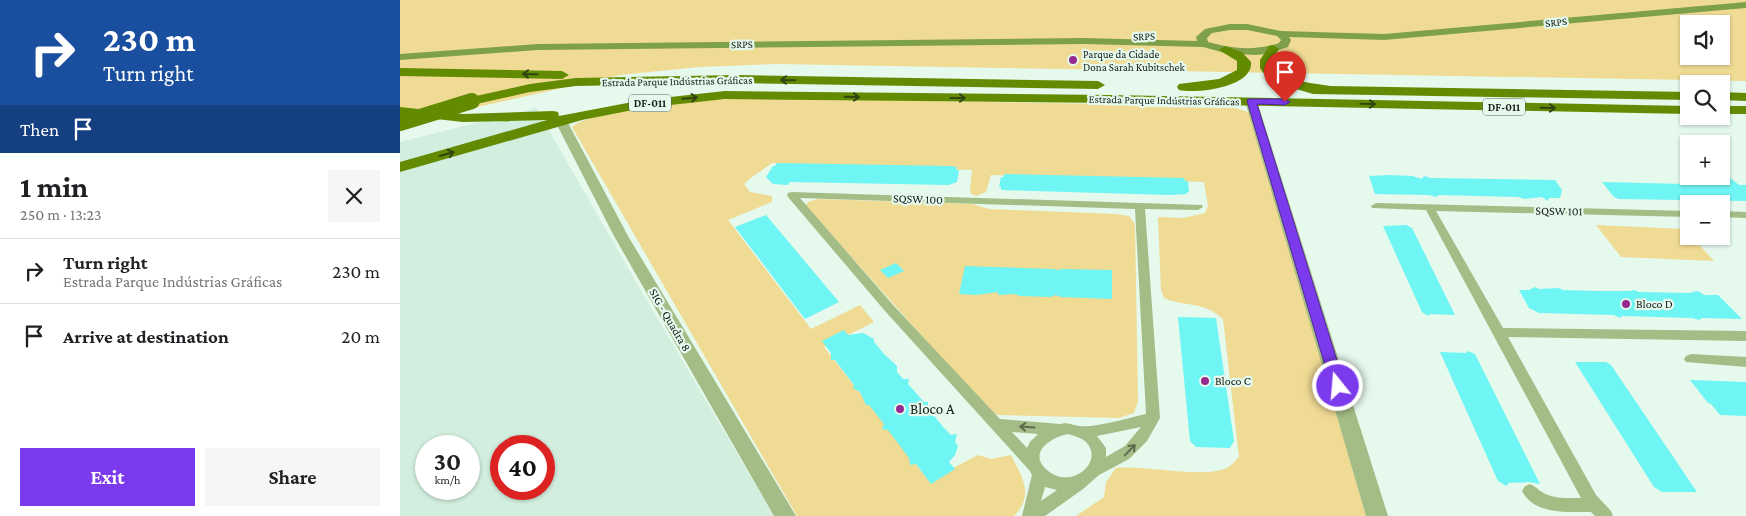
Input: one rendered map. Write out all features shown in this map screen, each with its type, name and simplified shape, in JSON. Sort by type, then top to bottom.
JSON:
[{"type":"main road","name":"SRPS","points":[[400,57],[538,47],[1204,39],[1225,50],[1255,52],[1280,43],[1441,33],[1746,5]]},
{"type":"main road","name":"SRPS","points":[[1204,39],[1215,29],[1239,27],[1264,30],[1280,43]]},
{"type":"main road","points":[[1280,43],[1265,61],[1265,66],[1272,75],[1297,85],[1336,90]]},
{"type":"main road","points":[[1184,87],[1231,80],[1243,74],[1245,62],[1241,57],[1225,50]]},
{"type":"main road","points":[[400,74],[736,79]]},
{"type":"main road","name":"Estrada Parque Indústrias Gráficas","points":[[400,123],[472,101],[530,88],[576,82],[736,79],[1680,96]]},
{"type":"main road","name":"Estrada Parque Indústrias Gráficas","points":[[909,98],[960,84]]},
{"type":"main road","name":"Estrada Parque Indústrias Gráficas","points":[[400,167],[602,111],[682,98],[725,95],[1252,101],[1680,110]]},
{"type":"main road","points":[[1730,96],[1746,97]]},
{"type":"main road","points":[[1730,110],[1746,110]]},
{"type":"main road","points":[[400,111],[474,118],[602,111]]},
{"type":"street","points":[[1252,101],[1377,516]]},
{"type":"street","name":"SIG - Quadra 8","points":[[561,121],[621,236],[785,516]]},
{"type":"street","name":"SQSW 100","points":[[1037,470],[889,308],[792,195],[1140,206]]},
{"type":"street","points":[[1096,469],[1124,457],[1143,437],[1153,418],[1140,206],[1198,207]]},
{"type":"street","name":"SQSW 101","points":[[1376,206],[1680,214]]},
{"type":"street","points":[[1429,207],[1593,505],[1605,516]]},
{"type":"street","points":[[1730,214],[1746,215]]},
{"type":"street","points":[[1499,332],[1746,336]]},
{"type":"street","points":[[1691,359],[1746,362]]},
{"type":"street","points":[[1080,431],[1106,429],[1153,418]]},
{"type":"street","points":[[996,425],[1069,428],[1080,431],[1096,443],[1099,451],[1099,460],[1096,469],[1090,476],[1031,516]]},
{"type":"street","points":[[1058,429],[1048,433],[1034,447],[1032,456],[1037,470],[1048,481],[1059,485],[1081,482]]},
{"type":"street","points":[[1031,516],[1037,470]]},
{"type":"street","points":[[1530,491],[1543,501],[1564,506],[1593,505]]},
{"type":"shaded area","name":"Parque da Cidade Dona Sarah Kubitschek","points":[[400,0],[1746,0],[1746,81],[1730,81],[1730,75],[1680,75],[1680,80],[777,64],[699,67],[620,75],[400,126]]},
{"type":"shaded area","points":[[743,98],[1107,104],[1148,107],[1236,108],[1251,113],[1366,516],[1076,516],[1104,497],[1106,482],[1116,468],[1189,472],[1217,471],[1232,465],[1239,457],[1223,319],[1208,309],[1164,298],[1161,290],[1158,217],[1183,218],[1205,213],[1208,206],[1204,182],[991,175],[986,192],[976,196],[971,194],[970,190],[972,170],[772,163],[744,184],[750,192],[772,196],[772,202],[728,220],[811,329],[860,305],[874,322],[824,347],[929,481],[978,455],[991,459],[1011,455],[1022,478],[1025,493],[1024,501],[1014,516],[797,516],[572,127],[584,120],[627,110],[680,103]]},
{"type":"shaded area","points":[[536,108],[774,516],[400,516],[400,142]]},
{"type":"shaded area","points":[[818,199],[972,204],[989,209],[1129,216],[1135,224],[1138,401],[1134,413],[1119,418],[998,415],[989,411],[806,206],[808,202]]},
{"type":"shaded area","points":[[1596,225],[1680,229],[1680,245],[1699,245],[1714,261],[1621,257]]},
{"type":"building","points":[[777,163],[950,166],[957,167],[956,170],[959,170],[957,182],[949,185],[790,182],[788,185],[773,184],[766,177]]},
{"type":"building","points":[[1004,174],[1184,178],[1185,181],[1188,181],[1189,192],[1187,194],[1170,195],[1001,190],[1001,187],[999,187],[1001,177],[1004,177]]},
{"type":"building","points":[[1369,176],[1412,176],[1422,179],[1424,176],[1430,178],[1555,180],[1562,190],[1560,198],[1549,198],[1548,201],[1542,197],[1525,199],[1518,197],[1439,195],[1436,197],[1429,195],[1375,194]]},
{"type":"building","points":[[1730,178],[1739,185],[1746,185],[1746,201],[1730,201],[1730,195],[1680,195],[1680,200],[1619,199],[1614,197],[1602,182],[1730,185]]},
{"type":"building","points":[[766,215],[839,302],[805,319],[735,227]]},
{"type":"building","points":[[1406,225],[1412,228],[1455,315],[1430,314],[1428,316],[1422,312],[1383,226]]},
{"type":"building","points":[[896,263],[904,271],[888,278],[880,270]]},
{"type":"building","points":[[965,266],[1112,270],[1112,299],[1061,297],[1055,295],[1051,297],[1020,296],[1015,294],[998,295],[998,292],[976,295],[959,294]]},
{"type":"building","name":"Bloco D","points":[[1535,287],[1539,289],[1559,288],[1563,290],[1596,291],[1634,290],[1639,292],[1689,293],[1698,291],[1704,295],[1718,295],[1742,319],[1702,318],[1699,320],[1692,318],[1622,316],[1620,318],[1614,315],[1539,313],[1529,308],[1519,290],[1529,290]]},
{"type":"building","name":"Bloco C","points":[[1178,317],[1216,318],[1234,441],[1230,448],[1196,447],[1190,441]]},
{"type":"building","name":"Bloco A","points":[[844,330],[848,335],[863,333],[874,339],[874,342],[884,354],[897,366],[897,372],[903,379],[909,379],[908,384],[924,402],[928,402],[928,408],[943,427],[951,435],[957,434],[955,442],[958,446],[955,455],[949,462],[955,469],[931,484],[916,464],[910,465],[909,458],[888,430],[882,429],[884,424],[869,405],[866,405],[860,392],[853,388],[854,385],[835,360],[831,360],[831,353],[822,341]]},
{"type":"building","points":[[1468,351],[1475,354],[1540,484],[1529,482],[1509,483],[1506,486],[1498,481],[1440,352],[1466,353]]},
{"type":"building","points":[[1575,362],[1606,362],[1611,365],[1697,492],[1662,492],[1654,487]]},
{"type":"building","points":[[1690,380],[1746,382],[1746,416],[1720,415]]},
{"type":"place","name":"Parque da Cidade Dona Sarah Kubitschek","points":[[1073,60]]},
{"type":"place","name":"Bloco D","points":[[1626,304]]},
{"type":"place","name":"Bloco C","points":[[1205,381]]},
{"type":"place","name":"Bloco A","points":[[900,409]]},
{"type":"route","points":[[1285,102],[1252,101],[1338,386]]}]
